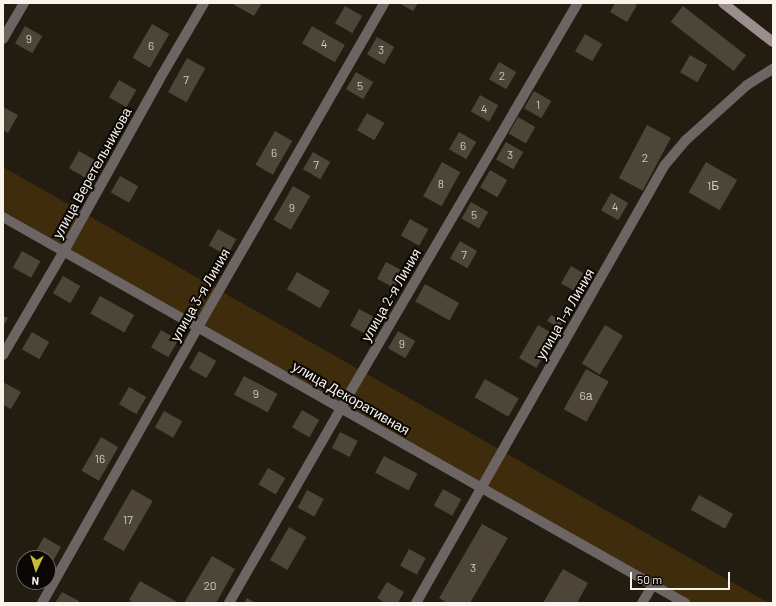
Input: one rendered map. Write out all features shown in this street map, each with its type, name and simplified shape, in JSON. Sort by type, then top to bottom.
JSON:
[{"type":"street","points":[[3,39],[24,3]]},
{"type":"street","name":"улица Веретельникова","points":[[3,355],[64,251],[159,80],[204,3]]},
{"type":"street","name":"улица 3-я Линия","points":[[42,603],[384,3]]},
{"type":"street","name":"улица 2-я Линия","points":[[229,603],[341,408],[578,3]]},
{"type":"street","points":[[722,3],[773,42]]},
{"type":"street","name":"улица 1-я Линия","points":[[416,603],[483,488],[664,166],[686,140],[747,85],[773,69]]},
{"type":"street","name":"улица Декоративная","points":[[3,217],[686,603]]},
{"type":"street","points":[[642,603],[653,584]]},
{"type":"shaded area","points":[[3,167],[769,603],[688,603],[3,211]]},
{"type":"building","points":[[231,3],[262,3],[254,16]]},
{"type":"building","points":[[399,3],[418,3],[413,11]]},
{"type":"building","points":[[615,3],[633,3],[637,5],[627,22],[610,12]]},
{"type":"building","points":[[345,6],[362,16],[352,33],[335,23]]},
{"type":"building","points":[[683,6],[746,55],[734,71],[671,22]]},
{"type":"building","points":[[152,24],[169,34],[150,68],[132,58]]},
{"type":"building","points":[[25,26],[42,36],[32,53],[15,43]]},
{"type":"building","points":[[312,26],[345,45],[335,62],[302,43]]},
{"type":"building","points":[[585,34],[602,44],[592,61],[575,51]]},
{"type":"building","points":[[377,37],[394,47],[384,64],[367,54]]},
{"type":"building","points":[[690,55],[707,65],[697,82],[680,72]]},
{"type":"building","points":[[187,58],[205,68],[186,102],[168,92]]},
{"type":"building","points":[[499,62],[516,72],[506,89],[489,79]]},
{"type":"building","points":[[356,72],[373,82],[363,99],[346,89]]},
{"type":"building","points":[[119,80],[136,90],[126,107],[109,97]]},
{"type":"building","points":[[534,91],[551,101],[541,118],[524,108]]},
{"type":"building","points":[[480,95],[498,105],[489,122],[471,112]]},
{"type":"building","points":[[3,107],[18,115],[8,133],[3,130]]},
{"type":"building","points":[[367,113],[384,123],[374,140],[357,130]]},
{"type":"building","points":[[518,117],[535,127],[526,143],[508,133]]},
{"type":"building","points":[[647,125],[671,138],[643,191],[619,178]]},
{"type":"building","points":[[275,131],[292,141],[273,175],[256,165]]},
{"type":"building","points":[[459,132],[476,142],[466,159],[449,149]]},
{"type":"building","points":[[506,142],[523,152],[513,169],[496,159]]},
{"type":"building","points":[[79,151],[96,161],[86,178],[69,168]]},
{"type":"building","points":[[313,152],[330,162],[320,179],[303,169]]},
{"type":"building","points":[[442,162],[460,172],[441,206],[423,196]]},
{"type":"building","points":[[706,162],[737,180],[720,210],[688,192]]},
{"type":"building","points":[[490,170],[507,180],[497,197],[480,187]]},
{"type":"building","points":[[120,176],[138,186],[129,203],[111,193]]},
{"type":"building","points":[[293,186],[310,196],[291,230],[274,220]]},
{"type":"building","points":[[611,193],[628,203],[618,220],[601,210]]},
{"type":"building","points":[[471,202],[488,212],[479,228],[462,218]]},
{"type":"building","points":[[410,219],[428,229],[419,246],[401,236]]},
{"type":"building","points":[[218,229],[236,239],[227,256],[209,246]]},
{"type":"building","points":[[460,241],[477,251],[467,268],[450,258]]},
{"type":"building","points":[[22,251],[40,261],[31,278],[13,268]]},
{"type":"building","points":[[386,262],[403,271],[394,288],[377,279]]},
{"type":"building","points":[[571,266],[588,276],[578,293],[561,283]]},
{"type":"building","points":[[297,272],[330,291],[320,308],[287,289]]},
{"type":"building","points":[[63,276],[80,286],[70,303],[53,293]]},
{"type":"building","points":[[425,284],[459,303],[449,320],[415,301]]},
{"type":"building","points":[[100,296],[134,315],[124,332],[90,313]]},
{"type":"building","points":[[359,309],[376,318],[367,335],[350,326]]},
{"type":"building","points":[[551,315],[563,321],[559,328],[547,321]]},
{"type":"building","points":[[3,316],[8,318],[3,326]]},
{"type":"building","points":[[538,325],[555,335],[536,368],[519,358]]},
{"type":"building","points":[[605,325],[623,336],[600,374],[582,364]]},
{"type":"building","points":[[161,330],[178,340],[168,357],[151,347]]},
{"type":"building","points":[[398,331],[415,341],[405,358],[388,348]]},
{"type":"building","points":[[32,332],[49,342],[39,359],[22,349]]},
{"type":"building","points":[[199,351],[216,361],[206,378],[189,368]]},
{"type":"building","points":[[586,369],[609,382],[586,422],[564,409]]},
{"type":"building","points":[[244,376],[278,394],[268,412],[234,395]]},
{"type":"building","points":[[485,379],[519,398],[508,417],[474,397]]},
{"type":"building","points":[[3,382],[21,392],[11,409],[3,405]]},
{"type":"building","points":[[129,387],[146,397],[136,414],[119,404]]},
{"type":"building","points":[[302,410],[319,420],[309,437],[292,427]]},
{"type":"building","points":[[164,411],[182,421],[173,438],[155,428]]},
{"type":"building","points":[[340,432],[358,441],[350,457],[332,448]]},
{"type":"building","points":[[101,437],[118,447],[99,481],[82,471]]},
{"type":"building","points":[[384,456],[418,474],[409,491],[375,473]]},
{"type":"building","points":[[268,468],[285,478],[276,494],[258,484]]},
{"type":"building","points":[[132,489],[153,501],[124,551],[103,539]]},
{"type":"building","points":[[443,489],[461,499],[452,516],[434,506]]},
{"type":"building","points":[[307,490],[324,499],[314,517],[298,508]]},
{"type":"building","points":[[699,495],[733,514],[725,529],[691,510]]},
{"type":"building","points":[[482,524],[508,538],[470,603],[447,603],[439,598]]},
{"type":"building","points":[[289,527],[306,537],[287,570],[270,560]]},
{"type":"building","points":[[44,537],[61,547],[56,556],[56,550],[37,550]]},
{"type":"building","points":[[409,549],[426,558],[417,575],[400,566]]},
{"type":"building","points":[[212,556],[235,569],[216,603],[184,603]]},
{"type":"building","points":[[563,569],[588,583],[577,603],[543,603]]},
{"type":"building","points":[[140,581],[179,603],[134,603],[129,600]]},
{"type":"building","points":[[387,582],[404,592],[398,603],[385,603],[377,598]]},
{"type":"building","points":[[62,592],[79,601],[78,603],[55,603]]},
{"type":"building","points":[[247,598],[256,603],[244,603]]}]
